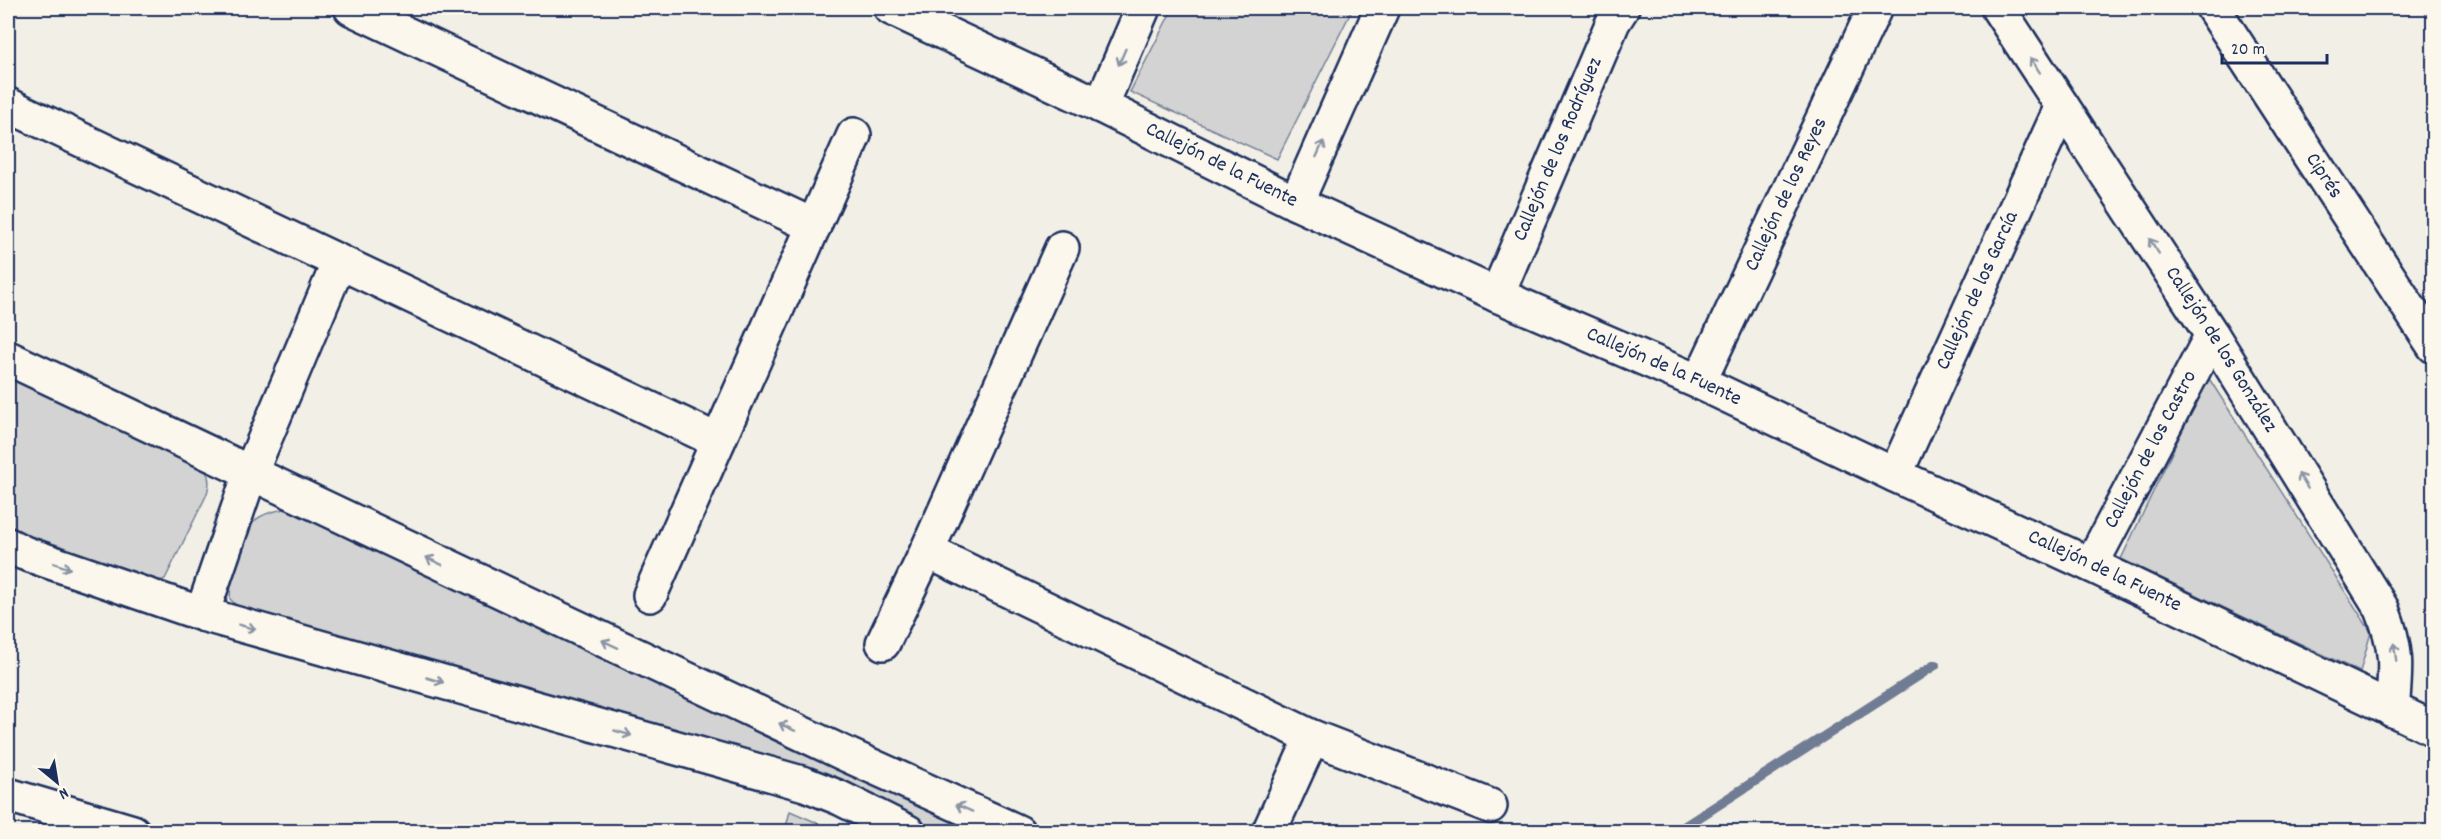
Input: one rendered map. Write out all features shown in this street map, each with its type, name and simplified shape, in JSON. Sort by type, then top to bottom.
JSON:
[{"type":"street","points":[[351,8],[814,226]]},
{"type":"street","name":"Callejón de la Fuente","points":[[891,8],[1101,106],[1296,202],[1497,295],[1699,382],[1895,476],[2091,565],[2433,729]]},
{"type":"street","points":[[1101,106],[1143,8]]},
{"type":"street","points":[[1296,202],[1382,8]]},
{"type":"street","name":"Callejón de los Rodríguez","points":[[1497,295],[1613,22],[1622,8]]},
{"type":"street","name":"Callejón de los Reyes","points":[[1699,382],[1875,8]]},
{"type":"street","name":"Callejón de los González","points":[[1998,8],[2212,335],[2382,609],[2392,634],[2396,661],[2392,710]]},
{"type":"street","name":"Ciprés","points":[[2213,8],[2433,346]]},
{"type":"street","points":[[8,105],[718,441]]},
{"type":"street","name":"Callejón de los García","points":[[1895,476],[2062,106]]},
{"type":"street","points":[[650,595],[854,135]]},
{"type":"street","points":[[883,642],[927,551],[1062,248]]},
{"type":"street","points":[[202,614],[250,474],[339,262]]},
{"type":"street","name":"Callejón de los Castro","points":[[2091,565],[2212,335]]},
{"type":"street","points":[[8,357],[250,474],[843,753],[1018,831]]},
{"type":"street","points":[[8,545],[24,553],[202,614],[805,784],[908,831]]},
{"type":"street","points":[[927,551],[1312,737],[1490,806]]},
{"type":"street","points":[[1269,831],[1312,737]]},
{"type":"street","points":[[8,795],[133,831]]},
{"type":"shaded area","points":[[1173,8],[1353,8],[1277,159],[1130,92]]},
{"type":"shaded area","points":[[8,375],[205,469],[209,482],[206,496],[165,579],[158,582],[137,582],[8,528]]},
{"type":"shaded area","points":[[2208,377],[2371,632],[2360,672],[2121,559]]},
{"type":"shaded area","points":[[284,509],[295,511],[989,831],[939,831],[834,781],[238,607],[230,599],[238,557],[247,534],[257,519],[270,512]]},
{"type":"shaded area","points":[[790,811],[836,831],[785,831]]},
{"type":"waterway","points":[[1676,832],[1935,665]]}]
